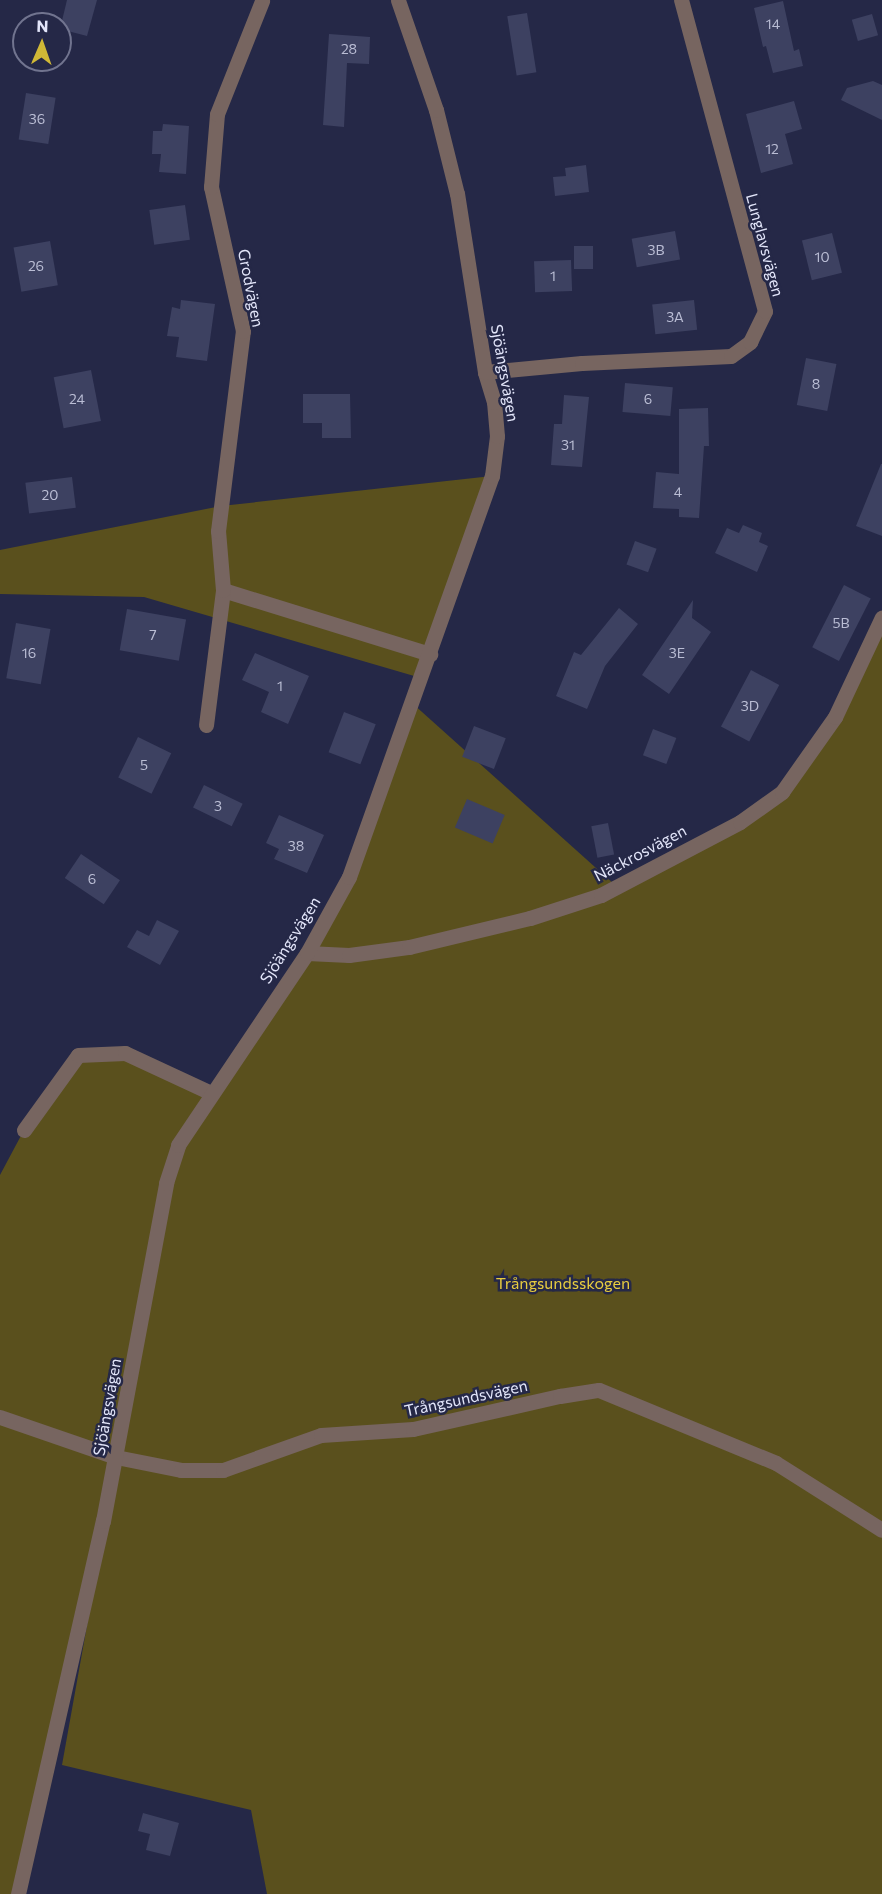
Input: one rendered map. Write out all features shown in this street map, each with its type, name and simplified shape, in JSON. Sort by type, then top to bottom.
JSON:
[{"type":"street","name":"Sjöängsvägen","points":[[18,1894],[116,1456],[166,1183],[178,1145],[307,952],[349,877],[492,476],[497,436],[494,402],[485,372],[457,194],[436,110],[398,0]]},
{"type":"street","name":"Lunglavsvägen","points":[[485,372],[582,363],[731,356],[750,342],[765,311],[681,0]]},
{"type":"street","name":"Grodvägen","points":[[206,725],[223,590],[218,531],[243,332],[211,187],[217,114],[262,1]]},
{"type":"street","points":[[223,590],[430,654]]},
{"type":"street","name":"Näckrosvägen","points":[[307,952],[349,955],[408,947],[530,918],[601,895],[740,822],[782,792],[835,717],[882,617]]},
{"type":"street","points":[[24,1130],[78,1055],[125,1053],[211,1093]]},
{"type":"street","name":"Trångsundsvägen","points":[[0,1417],[116,1456],[181,1470],[223,1470],[321,1435],[413,1430],[560,1396],[599,1390],[776,1462],[882,1530]]},
{"type":"green space","points":[[492,476],[421,678],[144,597],[0,594],[0,550],[221,506]]},
{"type":"green space","name":"Trångsundsskogen","points":[[882,617],[882,1894],[267,1894],[251,1810],[62,1765],[122,1430],[18,1894],[0,1894],[0,1175],[24,1130],[78,1055],[125,1053],[210,1093],[349,877],[412,703],[615,885],[782,792],[835,717]]},
{"type":"building","points":[[67,0],[97,0],[87,36],[72,32],[72,12],[64,12]]},
{"type":"building","points":[[783,1],[794,51],[799,49],[803,66],[773,73],[766,46],[763,47],[754,8]]},
{"type":"building","points":[[527,13],[536,72],[517,75],[507,16]]},
{"type":"building","points":[[872,14],[878,35],[858,41],[852,20]]},
{"type":"building","points":[[329,34],[370,37],[369,64],[347,63],[344,127],[323,125]]},
{"type":"building","points":[[873,81],[882,85],[882,120],[841,100],[847,88]]},
{"type":"building","points":[[26,93],[56,98],[48,144],[19,139]]},
{"type":"building","points":[[794,101],[802,129],[785,134],[793,164],[761,173],[746,114]]},
{"type":"building","points":[[163,124],[189,126],[186,174],[159,172],[161,154],[152,154],[153,131],[162,131]]},
{"type":"building","points":[[586,165],[589,192],[555,196],[553,177],[566,176],[565,168]]},
{"type":"building","points":[[185,205],[190,240],[154,245],[149,210]]},
{"type":"building","points":[[675,231],[680,260],[637,267],[632,239]]},
{"type":"building","points":[[832,233],[842,273],[812,280],[802,240]]},
{"type":"building","points":[[50,241],[58,285],[21,292],[14,247]]},
{"type":"building","points":[[574,246],[593,246],[593,269],[574,269]]},
{"type":"building","points":[[571,260],[572,291],[535,292],[534,261]]},
{"type":"building","points":[[181,300],[215,304],[207,361],[176,357],[179,337],[167,336],[172,307],[180,309]]},
{"type":"building","points":[[694,300],[697,330],[655,334],[652,304]]},
{"type":"building","points":[[806,358],[836,364],[827,411],[797,405]]},
{"type":"building","points":[[91,370],[101,421],[64,428],[54,377]]},
{"type":"building","points":[[625,383],[673,387],[670,416],[622,412]]},
{"type":"building","points":[[303,394],[350,394],[351,438],[322,438],[322,423],[303,423]]},
{"type":"building","points":[[564,395],[589,397],[582,467],[551,465],[554,424],[562,424]]},
{"type":"building","points":[[708,408],[709,446],[704,446],[699,518],[679,517],[679,509],[653,508],[656,472],[679,474],[679,409]]},
{"type":"building","points":[[882,464],[882,536],[856,526]]},
{"type":"building","points":[[72,477],[76,508],[29,513],[25,483]]},
{"type":"building","points":[[743,525],[762,533],[759,542],[768,546],[757,572],[715,553],[727,528],[739,533]]},
{"type":"building","points":[[635,541],[657,549],[648,572],[626,564]]},
{"type":"building","points":[[844,585],[871,599],[839,661],[812,647]]},
{"type":"building","points":[[693,600],[692,618],[711,632],[669,694],[642,675]]},
{"type":"building","points":[[619,608],[638,624],[605,666],[587,709],[556,696],[574,652],[581,655]]},
{"type":"building","points":[[127,609],[186,619],[179,661],[120,650]]},
{"type":"building","points":[[16,623],[50,629],[41,684],[6,678]]},
{"type":"building","points":[[255,653],[309,676],[288,724],[261,712],[269,692],[242,680]]},
{"type":"building","points":[[751,670],[779,685],[749,742],[721,727]]},
{"type":"building","points":[[344,712],[376,724],[360,764],[329,752]]},
{"type":"building","points":[[474,726],[506,738],[494,769],[462,757]]},
{"type":"building","points":[[653,729],[676,738],[666,764],[643,755]]},
{"type":"building","points":[[138,737],[171,753],[152,794],[118,777]]},
{"type":"building","points":[[204,785],[243,804],[232,826],[193,807]]},
{"type":"building","points":[[467,799],[505,815],[493,844],[455,828]]},
{"type":"building","points":[[279,815],[324,835],[307,873],[274,859],[279,849],[266,843]]},
{"type":"building","points":[[608,823],[614,854],[597,858],[591,826]]},
{"type":"building","points":[[81,854],[120,880],[104,904],[65,878]]},
{"type":"building","points":[[157,920],[179,931],[160,965],[127,947],[137,930],[149,936]]},
{"type":"building","points":[[143,1813],[179,1823],[170,1856],[146,1850],[150,1834],[138,1831]]}]
